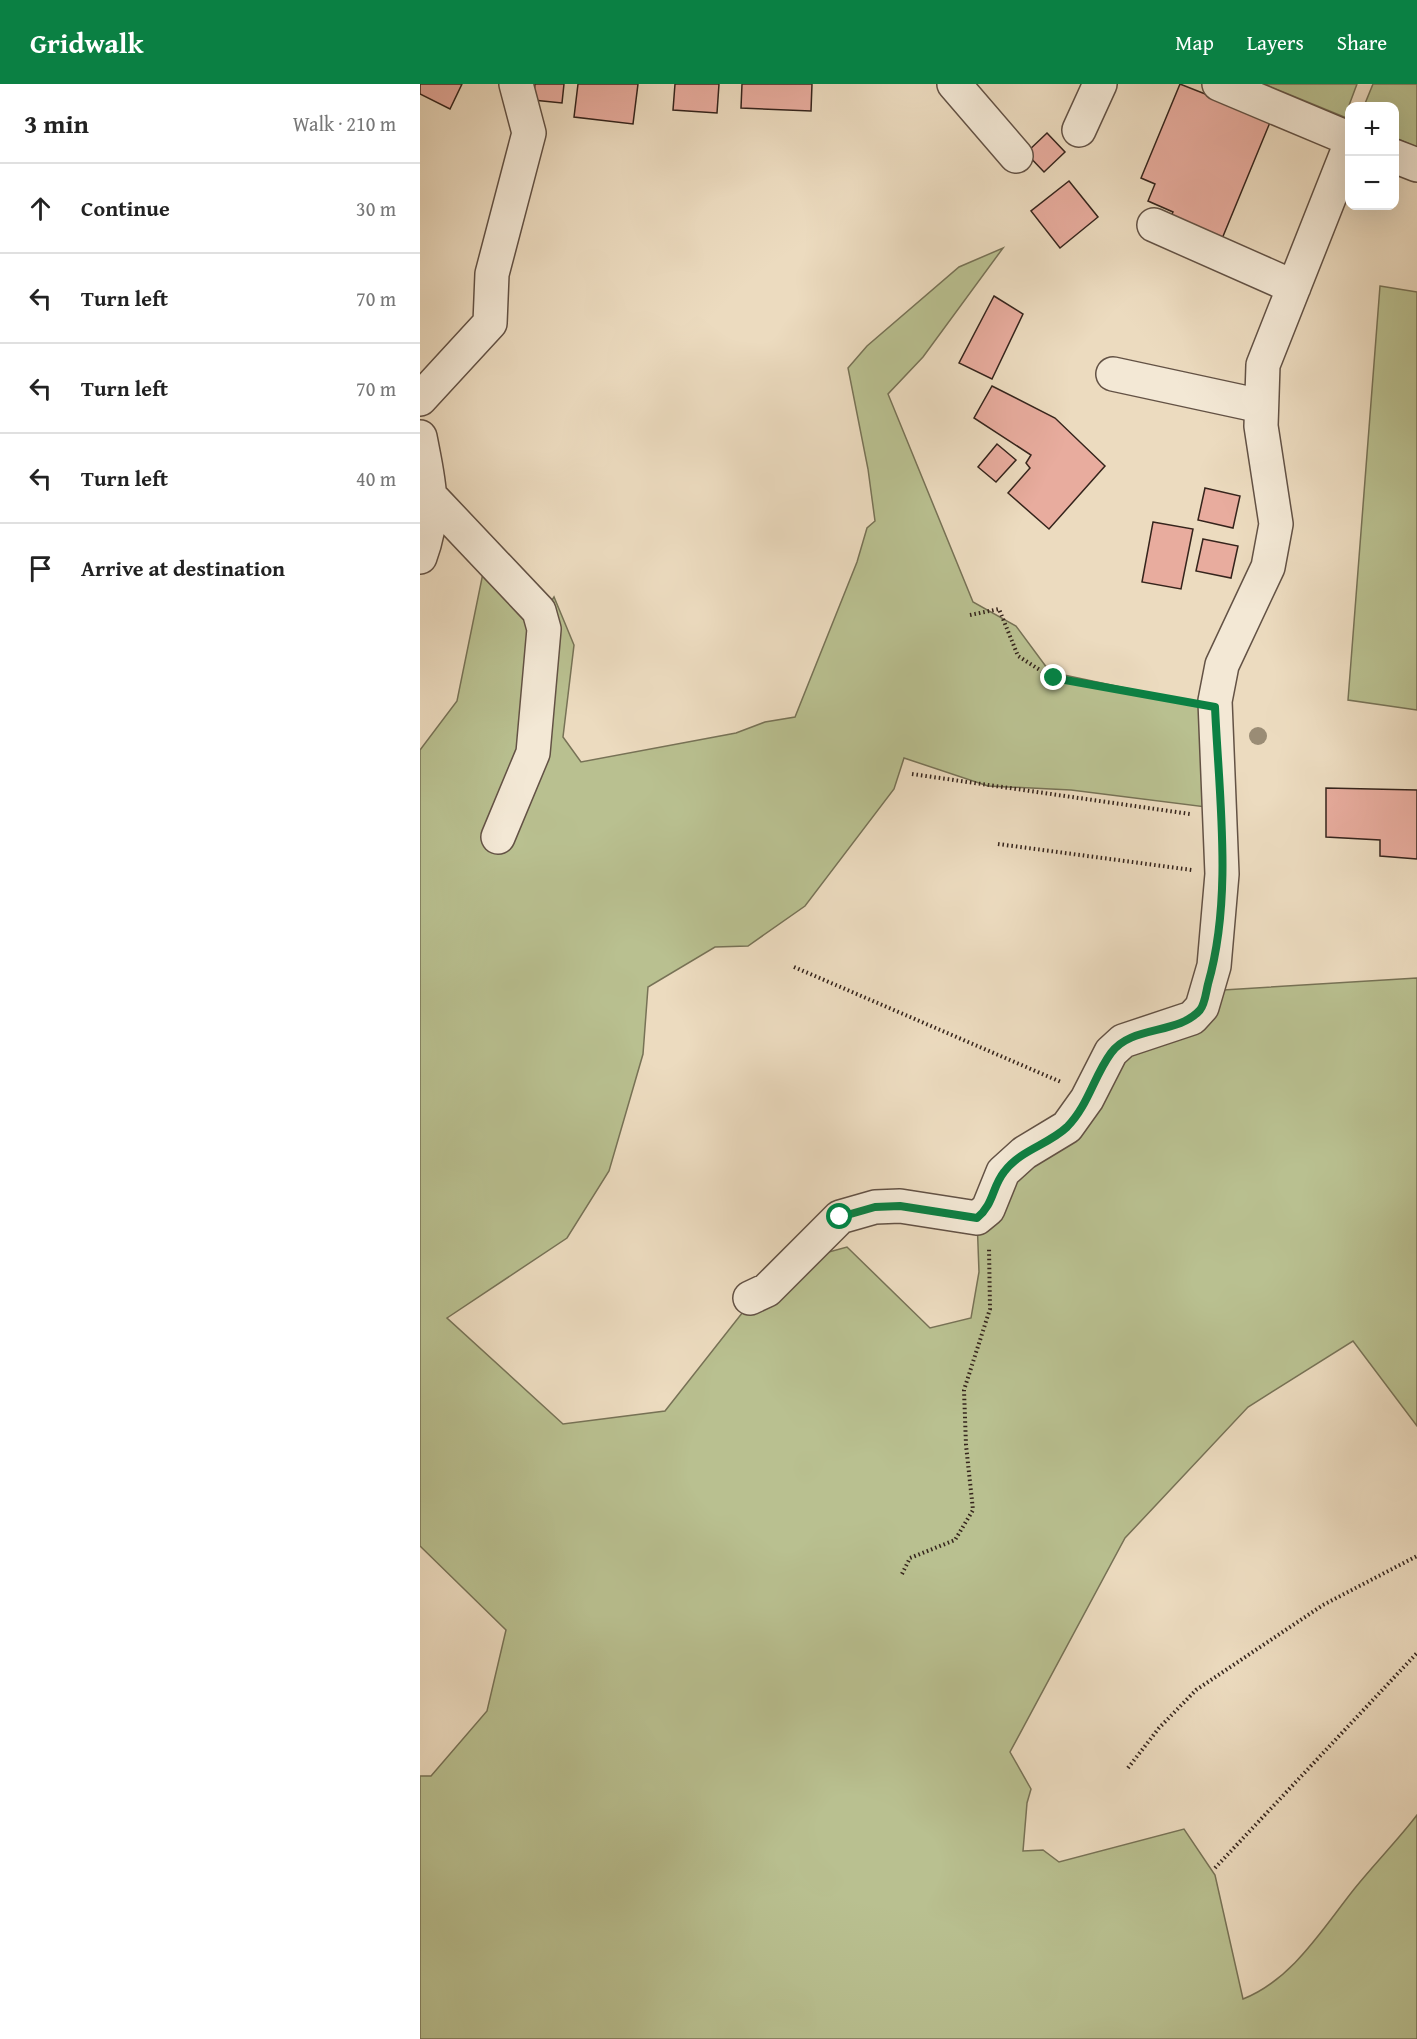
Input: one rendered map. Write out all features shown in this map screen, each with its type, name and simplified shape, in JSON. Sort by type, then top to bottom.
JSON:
[{"type":"street","points":[[421,398],[490,323],[492,274],[529,133],[516,84]]},
{"type":"street","points":[[954,84],[1016,156]]},
{"type":"street","points":[[1079,130],[1100,84]]},
{"type":"street","points":[[1219,84],[1345,137]]},
{"type":"street","points":[[750,1298],[767,1290],[840,1217],[875,1207],[900,1206],[977,1218],[988,1209],[1003,1172],[1024,1153],[1067,1127],[1090,1095],[1111,1052],[1123,1041],[1192,1018],[1202,1007],[1214,966],[1222,874],[1215,707],[1222,665],[1268,567],[1276,524],[1261,426],[1263,365],[1346,156]]},
{"type":"street","points":[[1399,158],[1417,165]]},
{"type":"street","points":[[1155,225],[1294,286]]},
{"type":"street","points":[[1113,374],[1261,406]]},
{"type":"street","points":[[420,437],[432,498],[428,536],[420,557]]},
{"type":"street","points":[[432,498],[539,610],[544,629],[534,753],[498,837]]},
{"type":"path","points":[[970,615],[999,609],[1018,656],[1054,678],[1215,707]]},
{"type":"path","points":[[912,774],[1221,819]]},
{"type":"path","points":[[998,844],[1222,874]]},
{"type":"path","points":[[794,967],[1090,1095]]},
{"type":"path","points":[[902,1574],[910,1558],[955,1540],[973,1510],[966,1445],[964,1390],[990,1310],[988,1209]]},
{"type":"path","points":[[1128,1768],[1159,1728],[1196,1690],[1323,1605],[1417,1556]]},
{"type":"path","points":[[1215,1868],[1417,1653]]},
{"type":"green space","points":[[1264,84],[1357,84],[1350,102],[1345,102],[1345,117]]},
{"type":"green space","points":[[1373,84],[1417,84],[1417,147],[1399,140],[1399,102],[1366,102]]},
{"type":"green space","points":[[1003,248],[923,357],[888,394],[973,602],[1016,626],[1050,672],[1215,707],[1206,807],[1071,790],[988,786],[904,758],[894,789],[805,906],[748,946],[715,947],[648,987],[643,1054],[609,1171],[567,1238],[447,1318],[563,1424],[665,1411],[750,1303],[807,1258],[847,1247],[930,1328],[971,1318],[979,1272],[977,1218],[1059,1123],[1111,1052],[1207,991],[1417,978],[1417,1426],[1353,1341],[1248,1407],[1125,1538],[1010,1752],[1031,1789],[1027,1803],[1023,1851],[1043,1850],[1059,1862],[1184,1829],[1215,1875],[1243,1999],[1261,1990],[1292,1966],[1417,1815],[1417,2039],[420,2039],[420,1776],[431,1776],[487,1711],[506,1630],[420,1546],[420,750],[457,701],[484,568],[539,611],[524,665],[541,618],[554,597],[574,645],[563,737],[581,762],[736,733],[765,722],[795,717],[857,562],[867,528],[875,521],[868,469],[848,368],[867,346],[959,267]]},
{"type":"green space","points":[[1380,286],[1417,292],[1417,710],[1348,700]]},
{"type":"building","points":[[420,84],[462,84],[450,109],[420,94]]},
{"type":"building","points":[[535,84],[564,84],[562,103],[533,100]]},
{"type":"building","points":[[578,84],[638,84],[633,124],[574,117]]},
{"type":"building","points":[[675,84],[719,84],[717,113],[673,110]]},
{"type":"building","points":[[742,84],[812,84],[811,111],[741,108]]},
{"type":"building","points":[[1180,84],[1271,120],[1219,246],[1168,224],[1173,212],[1148,201],[1155,184],[1141,178]]},
{"type":"building","points":[[1047,133],[1065,152],[1044,172],[1026,153]]},
{"type":"building","points":[[1069,181],[1098,217],[1060,248],[1031,211]]},
{"type":"building","points":[[994,296],[1023,314],[992,379],[959,363]]},
{"type":"building","points":[[992,386],[1055,418],[1105,466],[1049,529],[1008,493],[1030,468],[1026,463],[1031,455],[974,418]]},
{"type":"building","points":[[997,444],[1016,460],[996,482],[978,467]]},
{"type":"building","points":[[1205,488],[1240,496],[1233,528],[1198,520]]},
{"type":"building","points":[[1153,522],[1193,529],[1181,589],[1142,582]]},
{"type":"building","points":[[1203,539],[1238,546],[1231,578],[1196,571]]},
{"type":"building","points":[[1326,788],[1417,790],[1417,859],[1380,856],[1380,840],[1326,837]]},
{"type":"route","points":[[840,1217],[875,1207],[900,1206],[977,1218],[988,1209],[1003,1172],[1024,1153],[1067,1127],[1087,1099],[1111,1052],[1123,1041],[1192,1018],[1202,1007],[1214,966],[1222,874],[1215,707],[1054,678]]}]
